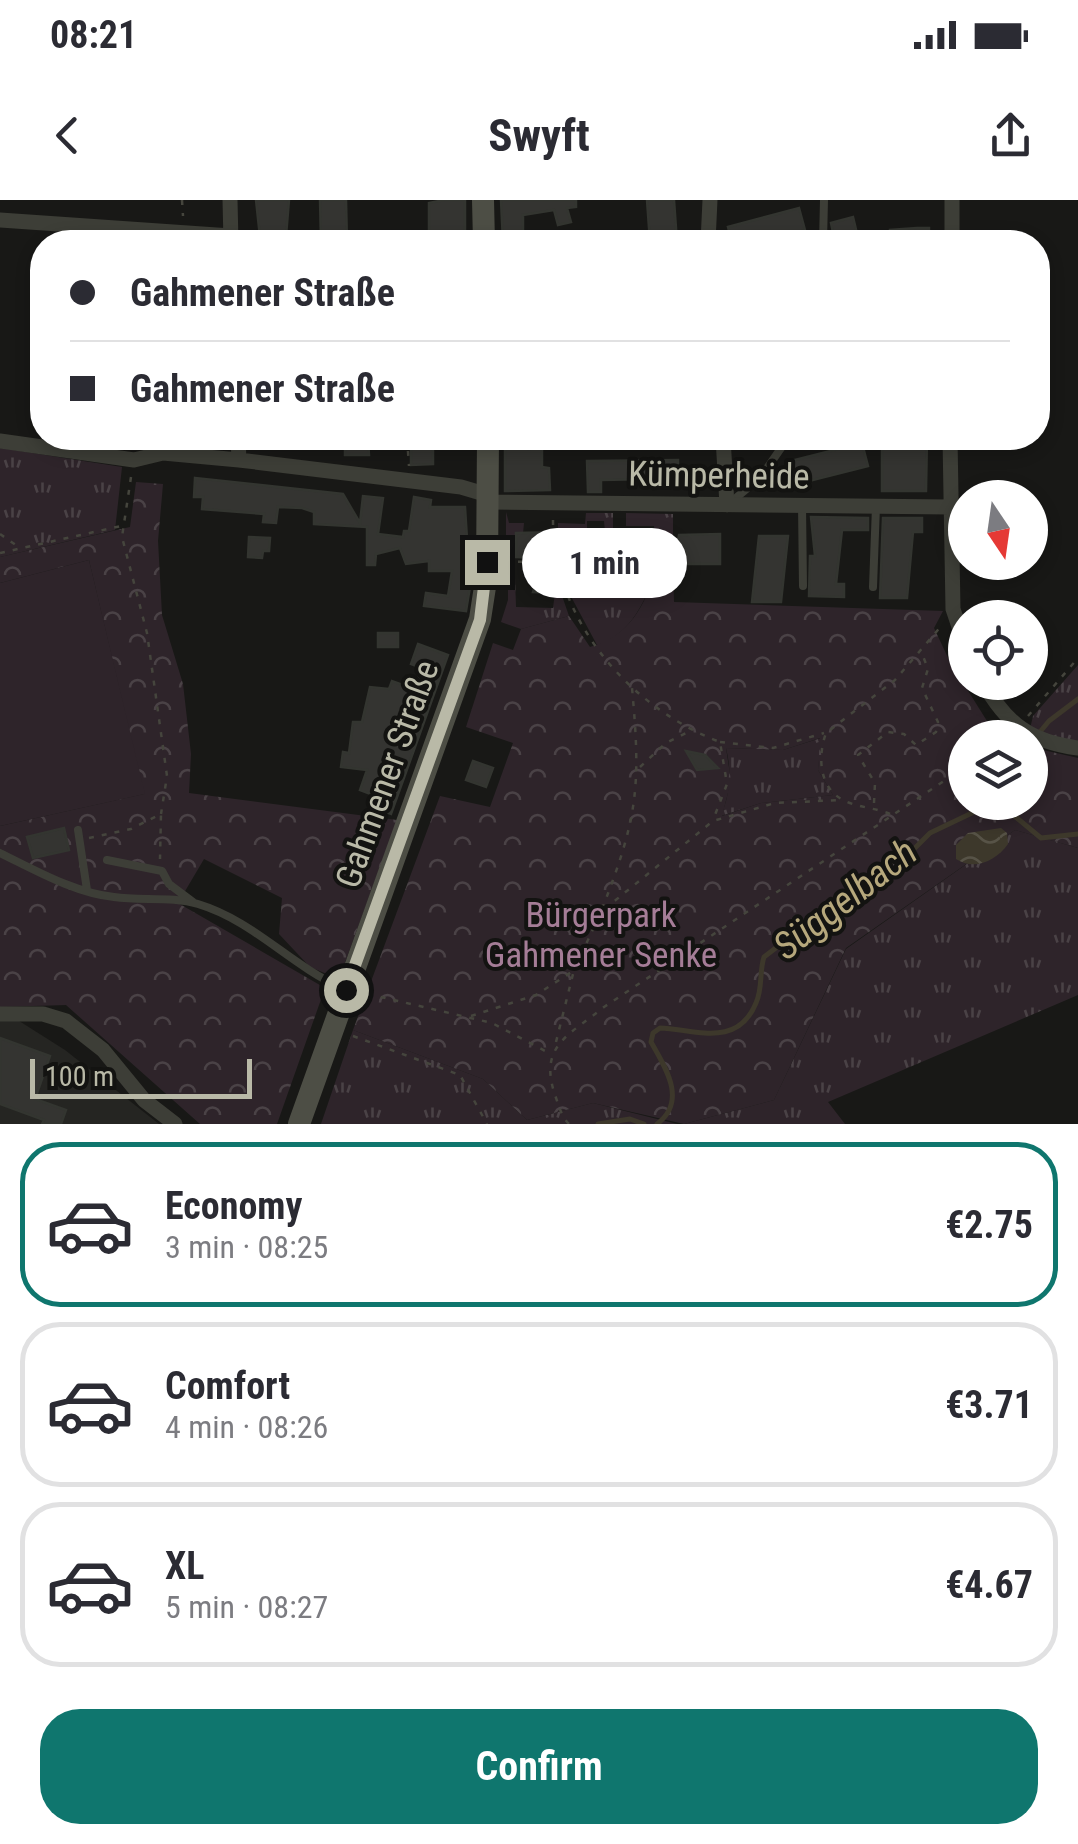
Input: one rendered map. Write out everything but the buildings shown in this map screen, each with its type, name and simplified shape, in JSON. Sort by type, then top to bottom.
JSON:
[{"type":"main road","points":[[484,200],[484,230]]},
{"type":"main road","name":"Gahmener Straße","points":[[299,1124],[480,620],[486,596],[488,450]]},
{"type":"street","points":[[230,200],[231,230]]},
{"type":"street","points":[[709,230],[710,200]]},
{"type":"street","points":[[952,200],[952,230]]},
{"type":"street","points":[[0,220],[75,230]]},
{"type":"street","name":"Kümperheide","points":[[0,441],[30,445]]},
{"type":"street","name":"Kümperheide","points":[[63,450],[134,460],[162,452],[239,460],[410,481],[488,499],[948,507]]},
{"type":"street","points":[[239,450],[239,460]]},
{"type":"street","points":[[724,450],[727,504]]},
{"type":"street","points":[[950,450],[950,480]]},
{"type":"street","points":[[998,700],[1013,720]]},
{"type":"street","points":[[1048,743],[1078,748]]},
{"type":"street","points":[[0,1014],[43,1014],[66,1021],[103,1050],[144,1100],[175,1124]]},
{"type":"lane","points":[[823,230],[824,200]]},
{"type":"lane","points":[[727,504],[761,478],[780,450]]},
{"type":"lane","points":[[802,506],[802,586]]},
{"type":"lane","points":[[874,587],[876,506]]},
{"type":"lane","points":[[78,835],[88,890]]},
{"type":"lane","points":[[0,853],[109,897],[193,902]]},
{"type":"lane","points":[[107,860],[160,870],[169,884],[193,902],[261,933],[309,973],[346,990]]},
{"type":"path","points":[[182,200],[184,230]]},
{"type":"path","points":[[408,450],[410,481]]},
{"type":"path","points":[[134,460],[123,547],[147,633],[167,776],[161,814],[160,870]]},
{"type":"path","points":[[553,503],[556,549],[565,594],[579,624],[632,687],[691,731],[720,742],[773,748],[826,732],[895,680],[948,614]]},
{"type":"path","points":[[0,553],[123,526]]},
{"type":"path","points":[[0,534],[21,549]]},
{"type":"path","points":[[548,549],[568,549]]},
{"type":"path","points":[[510,563],[558,560]]},
{"type":"path","points":[[873,806],[875,783],[858,755],[888,732],[904,734],[916,745],[936,732],[938,722],[922,688],[928,669],[921,650]]},
{"type":"path","points":[[1031,720],[1078,658]]},
{"type":"path","points":[[556,1045],[574,970],[630,836],[640,766],[632,687]]},
{"type":"path","points":[[640,766],[666,742],[691,731]]},
{"type":"path","points":[[826,732],[821,768],[842,800]]},
{"type":"path","points":[[713,822],[727,784],[720,742]]},
{"type":"path","points":[[569,1124],[563,1118],[551,1083],[550,1054],[556,1045],[604,1007],[948,778]]},
{"type":"path","points":[[601,912],[713,822],[775,803],[842,800],[873,806],[892,815]]},
{"type":"path","points":[[78,835],[131,828],[161,814]]},
{"type":"path","points":[[468,1016],[536,995],[574,970]]},
{"type":"path","points":[[346,990],[492,1023],[550,1054]]},
{"type":"path","points":[[333,1028],[460,1075],[487,1124]]},
{"type":"shaded area","points":[[16,1019],[65,1050],[159,1124],[0,1124],[0,1020]]},
{"type":"green space","points":[[0,448],[122,467],[115,530],[0,557]]},
{"type":"green space","points":[[136,482],[163,484],[158,541],[162,615],[183,684],[191,754],[189,793],[397,820],[339,979],[310,967],[279,934],[282,898],[204,859],[178,903],[325,988],[277,1124],[200,1124],[66,1005],[0,1007],[0,826],[144,794],[89,560],[0,583],[0,557],[130,527]]},
{"type":"green space","points":[[506,512],[509,523],[524,523],[523,533],[516,534],[516,557],[506,558]]},
{"type":"green space","points":[[586,513],[613,513],[613,531],[605,531],[604,521],[587,521],[587,531],[558,530],[558,523],[585,524]]},
{"type":"green space","points":[[626,513],[673,514],[673,570],[658,568],[628,624],[597,645],[567,589],[563,570],[603,570],[604,562],[658,562],[654,526],[626,526]]},
{"type":"green space","points":[[89,560],[145,794],[0,826],[0,583]]},
{"type":"green space","name":"Bürgerpark Gahmener Senke","points":[[658,568],[673,570],[674,602],[943,611],[934,628],[948,658],[948,700],[974,700],[986,720],[948,720],[948,820],[1048,820],[1048,751],[1078,758],[1078,848],[1015,830],[846,948],[774,1100],[684,1124],[593,1103],[527,1120],[483,1079],[353,1030],[440,796],[490,807],[513,743],[466,727],[493,643],[513,650],[521,629],[569,616],[590,647],[616,635],[641,607]],"holes":[[[820,738],[818,770],[833,795],[761,803],[722,816],[731,781],[726,748],[783,750]]]},
{"type":"green space","points":[[508,578],[515,578],[516,607],[553,608],[555,593],[560,590],[569,616],[521,629],[501,622],[508,600]]},
{"type":"green space","points":[[1078,665],[1078,744],[1048,735],[1048,720],[1032,720]]},
{"type":"green space","points":[[821,738],[818,770],[833,795],[761,803],[721,816],[729,782],[726,748],[783,750]]},
{"type":"green space","points":[[1015,830],[1078,848],[1078,995],[828,1102],[845,1124],[684,1124],[774,1100],[846,949]]},
{"type":"green space","points":[[353,1030],[483,1079],[527,1120],[593,1103],[677,1124],[321,1124]]},
{"type":"water","points":[[1001,828],[1007,833],[1008,844],[997,855],[977,864],[956,859],[956,845],[968,833]]},
{"type":"waterway","name":"Süggelbach","points":[[1048,722],[1078,699]]},
{"type":"waterway","name":"Süggelbach","points":[[657,1124],[666,1115],[672,1095],[667,1073],[651,1042],[653,1033],[660,1028],[714,1033],[738,1026],[748,1017],[758,997],[764,957],[880,868],[910,853],[930,833],[957,820]]},
{"type":"waterway","points":[[1019,820],[1041,838],[1078,834]]},
{"type":"waterway","name":"Süggelbach","points":[[598,1124],[630,1119],[644,1124]]},
{"type":"route","points":[[346,990],[480,620],[486,596],[487,562]]}]
